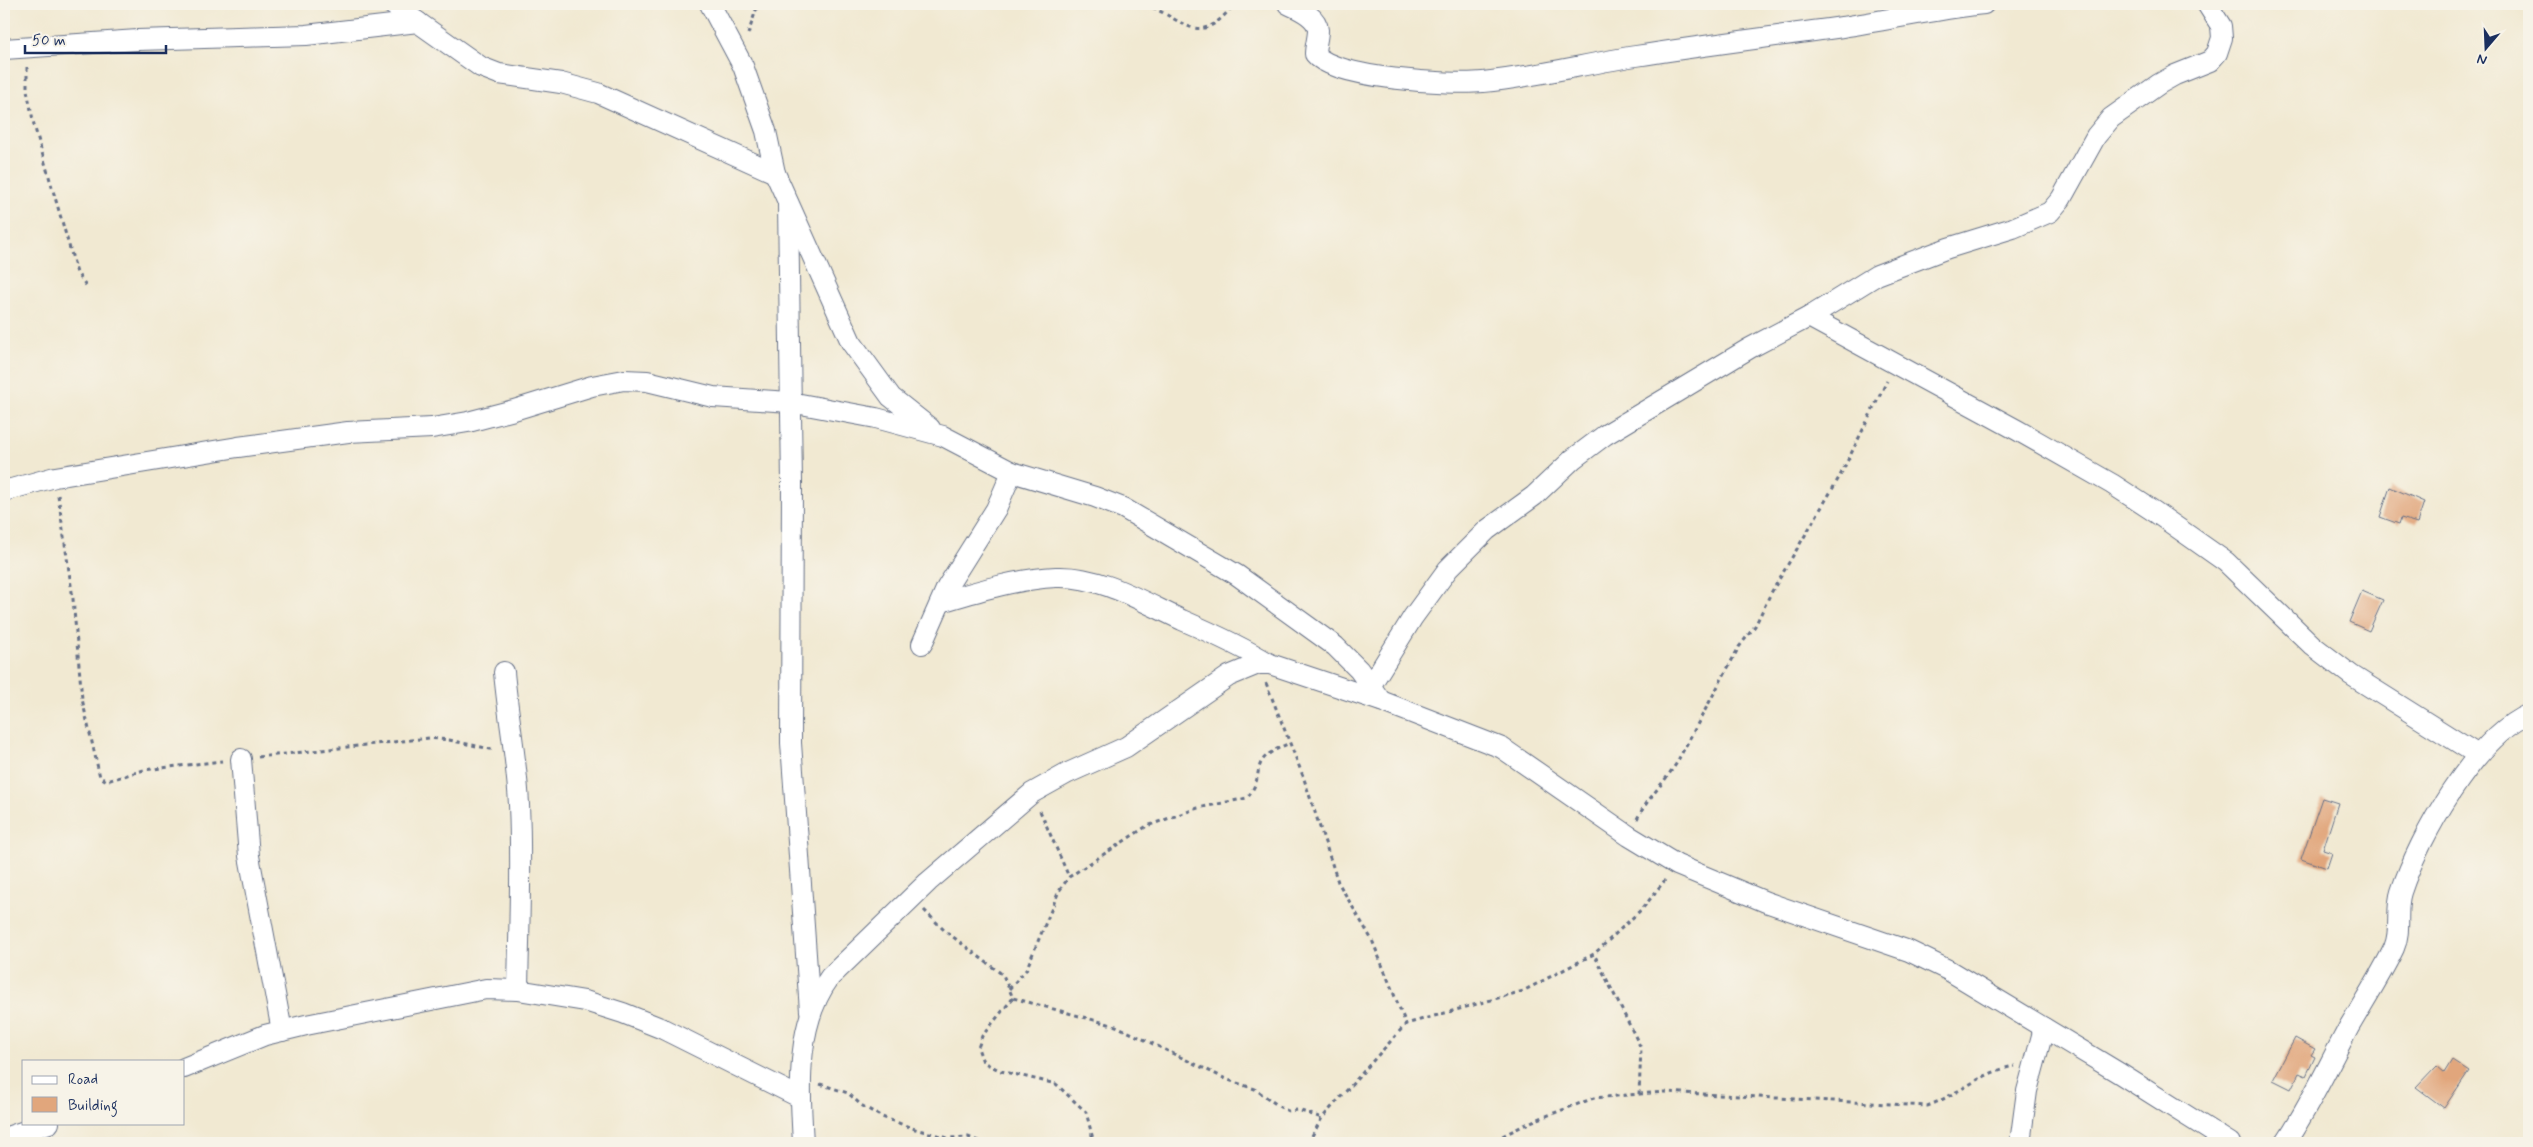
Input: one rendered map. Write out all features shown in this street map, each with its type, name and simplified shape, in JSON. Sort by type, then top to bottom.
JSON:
[{"type":"street","points":[[392,4],[480,67],[499,74],[561,83],[598,93],[775,173]]},
{"type":"street","points":[[710,4],[743,66],[766,131],[775,173],[851,342],[891,397],[920,423],[1012,472],[1095,496],[1123,508],[1237,575],[1335,646],[1359,670],[1376,693]]},
{"type":"street","points":[[1288,4],[1306,13],[1315,21],[1318,28],[1315,54],[1326,65],[1364,74],[1450,82],[1482,82],[1636,56],[1844,27],[1984,4]]},
{"type":"street","points":[[1376,693],[1413,617],[1448,569],[1487,530],[1534,496],[1574,459],[1605,434],[1750,348],[1810,317],[1877,275],[1948,248],[2013,228],[2050,212],[2061,199],[2096,136],[2111,118],[2167,79],[2210,61],[2218,52],[2221,32],[2207,4]]},
{"type":"street","points":[[4,50],[138,40],[306,35],[418,22]]},
{"type":"street","points":[[788,203],[791,742],[810,1012]]},
{"type":"street","points":[[1810,317],[2017,430],[2112,484],[2155,512],[2226,562],[2313,646],[2351,675],[2478,755]]},
{"type":"street","points":[[4,491],[55,478],[289,439],[348,432],[432,428],[468,422],[592,386],[624,380],[647,381],[713,397],[790,402],[876,418],[943,436]]},
{"type":"street","points":[[922,644],[960,564],[996,509],[1012,472]]},
{"type":"street","points":[[941,602],[1025,581],[1057,577],[1080,579],[1112,588],[1234,643],[1264,664],[1376,693],[1502,748],[1629,836],[1677,865],[1766,902],[1909,951],[1948,970],[2230,1143]]},
{"type":"street","points":[[803,1143],[801,1089],[805,1038],[810,1012],[818,993],[830,977],[961,853],[1032,793],[1068,773],[1126,747],[1221,681],[1264,664]]},
{"type":"street","points":[[504,672],[515,753],[521,882],[518,990]]},
{"type":"street","points":[[2285,1143],[2322,1081],[2395,946],[2398,930],[2398,901],[2418,853],[2440,811],[2478,755],[2506,727],[2529,714]]},
{"type":"street","points":[[242,760],[249,856],[282,1031]]},
{"type":"street","points":[[185,1068],[265,1035],[282,1031],[486,989],[518,990],[585,1001],[623,1013],[801,1089]]},
{"type":"street","points":[[2020,1143],[2033,1064],[2044,1028]]},
{"type":"street","points":[[4,1138],[46,1124]]},
{"type":"path","points":[[1145,4],[1191,28],[1201,30],[1216,22],[1234,4]]},
{"type":"path","points":[[28,49],[27,90],[34,125],[78,272],[88,288]]},
{"type":"path","points":[[1629,836],[1647,801],[1666,780],[1676,764],[1739,647],[1755,626],[1771,593],[1818,516],[1895,365]]},
{"type":"path","points":[[55,478],[73,599],[82,699],[100,777],[107,781],[144,770],[242,760],[314,749],[429,738],[449,740],[485,750],[515,753]]},
{"type":"path","points":[[1264,664],[1338,882],[1372,940],[1406,1024]]},
{"type":"path","points":[[1010,989],[1026,970],[1059,891],[1069,877],[1147,826],[1198,808],[1246,798],[1252,792],[1263,757],[1272,750],[1290,743]]},
{"type":"path","points":[[1032,793],[1069,877]]},
{"type":"path","points":[[1308,1143],[1322,1118],[1406,1024],[1522,992],[1594,954],[1643,908],[1677,865]]},
{"type":"path","points":[[912,899],[944,930],[1002,975],[1013,998]]},
{"type":"path","points":[[1594,954],[1641,1048],[1639,1094]]},
{"type":"path","points":[[1013,998],[1116,1026],[1228,1080],[1254,1089],[1280,1108],[1298,1110],[1322,1118]]},
{"type":"path","points":[[1013,998],[982,1036],[978,1048],[983,1062],[1001,1071],[1056,1084],[1086,1112],[1094,1143]]},
{"type":"path","points":[[1488,1143],[1533,1121],[1594,1098],[1664,1092],[1927,1106],[1946,1099],[1997,1069],[2033,1064]]},
{"type":"path","points":[[801,1089],[828,1086],[848,1093],[860,1105],[882,1117],[948,1138],[968,1137],[982,1143]]},
{"type":"building","points":[[2390,487],[2424,502],[2417,523],[2401,518],[2399,524],[2380,517]]},
{"type":"building","points":[[2362,591],[2383,600],[2369,631],[2349,622]]},
{"type":"building","points":[[2322,798],[2338,803],[2323,850],[2332,853],[2327,868],[2301,859]]},
{"type":"building","points":[[2295,1038],[2315,1049],[2311,1055],[2315,1057],[2306,1076],[2299,1073],[2291,1089],[2273,1080]]},
{"type":"building","points":[[2452,1060],[2469,1071],[2444,1108],[2416,1087],[2436,1066],[2444,1073]]}]
